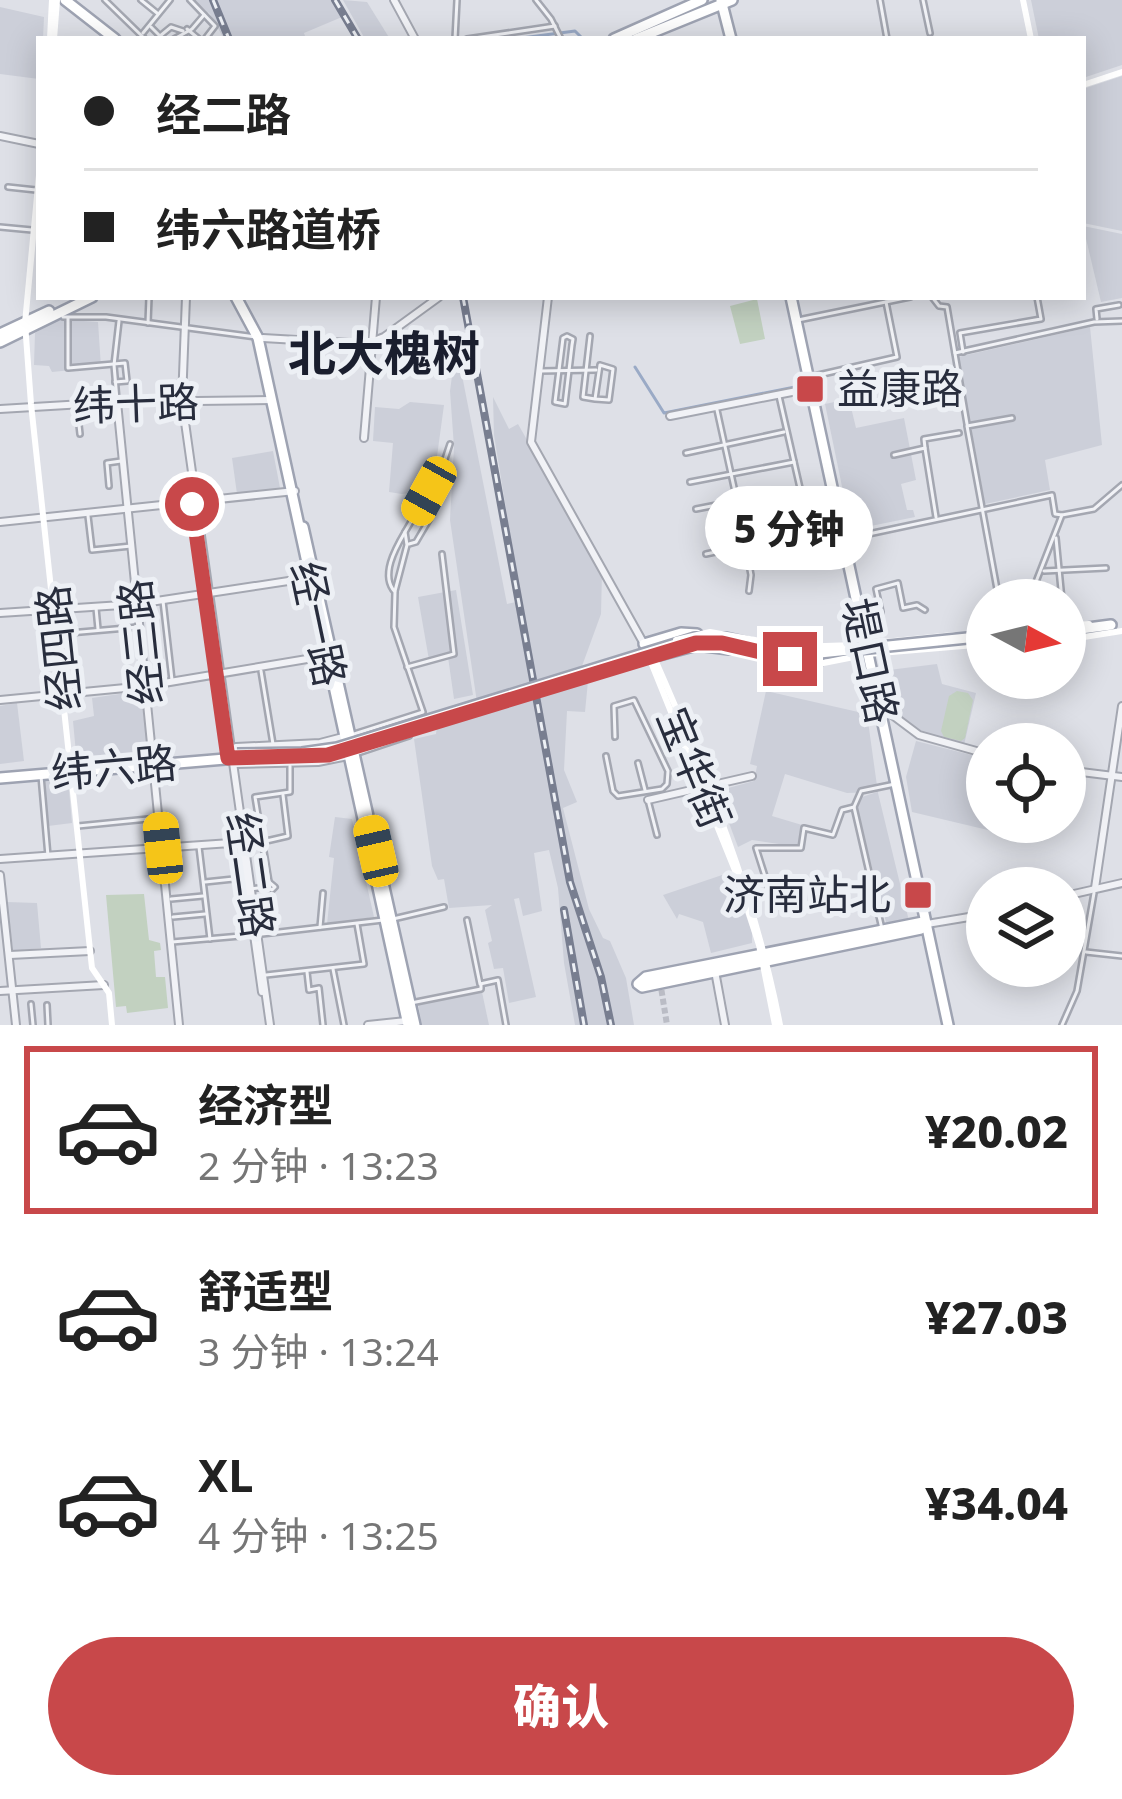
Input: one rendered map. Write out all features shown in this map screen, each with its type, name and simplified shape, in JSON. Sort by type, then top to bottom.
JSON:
[{"type":"main road","points":[[53,36],[62,0],[114,36]]},
{"type":"main road","points":[[621,36],[702,0]]},
{"type":"main road","points":[[1023,0],[1030,36]]},
{"type":"main road","points":[[643,36],[726,1],[732,36]]},
{"type":"main road","points":[[1086,85],[1122,72]]},
{"type":"main road","name":"经四路","points":[[36,239],[26,326],[32,409],[90,951],[94,972],[106,985],[112,1025]]},
{"type":"main road","points":[[26,326],[71,300]]},
{"type":"main road","points":[[0,338],[86,300]]},
{"type":"main road","name":"经一路","points":[[242,300],[261,338],[308,578],[346,736]]},
{"type":"main road","name":"堤口路","points":[[790,300],[835,527],[946,1025]]},
{"type":"main road","name":"堤口路","points":[[790,300],[860,617],[862,650]]},
{"type":"main road","name":"经一路","points":[[261,338],[410,1024]]},
{"type":"main road","points":[[1086,631],[1116,628]]},
{"type":"main road","points":[[644,644],[681,633],[718,634],[800,652],[966,641]]},
{"type":"main road","points":[[232,756],[328,755],[658,652],[710,642],[766,655],[814,659],[966,641]]},
{"type":"main road","name":"宝华街","points":[[644,644],[658,652],[762,957]]},
{"type":"main road","points":[[658,652],[698,645],[815,663],[862,650]]},
{"type":"main road","name":"纬六路","points":[[0,775],[232,756]]},
{"type":"main road","name":"纬六路","points":[[0,775],[72,770]]},
{"type":"main road","name":"宝华街","points":[[705,788],[750,898],[762,957]]},
{"type":"main road","name":"经一路","points":[[388,920],[410,1004],[410,1024]]},
{"type":"main road","points":[[925,925],[642,986],[638,984],[640,979],[925,925]]},
{"type":"main road","points":[[762,957],[777,1025]]},
{"type":"street","points":[[105,0],[142,36]]},
{"type":"street","points":[[141,0],[158,15]]},
{"type":"street","points":[[144,36],[170,0]]},
{"type":"street","points":[[190,0],[215,26],[205,36]]},
{"type":"street","points":[[394,0],[414,36]]},
{"type":"street","points":[[455,36],[457,0]]},
{"type":"street","points":[[536,0],[559,36]]},
{"type":"street","points":[[880,0],[886,36]]},
{"type":"street","points":[[923,0],[930,33]]},
{"type":"street","points":[[178,36],[193,29],[205,14]]},
{"type":"street","points":[[149,26],[160,36],[174,26],[196,36]]},
{"type":"street","points":[[491,36],[556,28]]},
{"type":"street","points":[[0,136],[36,143]]},
{"type":"street","points":[[8,187],[36,190]]},
{"type":"street","points":[[0,227],[36,230]]},
{"type":"street","points":[[148,323],[149,300]]},
{"type":"street","name":"经二路","points":[[185,300],[181,401],[269,1025]]},
{"type":"street","points":[[364,438],[376,300]]},
{"type":"street","points":[[51,317],[352,346],[372,342],[435,300]]},
{"type":"street","points":[[548,300],[539,371],[598,370]]},
{"type":"street","points":[[796,320],[896,300]]},
{"type":"street","points":[[935,300],[947,307],[995,579]]},
{"type":"street","points":[[963,352],[960,333],[1041,319],[1038,300]]},
{"type":"street","points":[[670,416],[779,395],[897,357],[886,302]]},
{"type":"street","points":[[1097,321],[1096,309],[1118,305]]},
{"type":"street","points":[[68,316],[68,368],[125,363],[127,381],[116,382]]},
{"type":"street","points":[[955,353],[1097,321],[1122,320]]},
{"type":"street","points":[[117,402],[114,365],[119,321]]},
{"type":"street","points":[[567,336],[573,339],[564,404],[556,402],[559,372],[567,336]]},
{"type":"street","points":[[590,336],[583,397],[595,399],[609,400],[614,369],[600,365],[595,399]]},
{"type":"street","name":"宝华街","points":[[539,371],[531,442],[644,644]]},
{"type":"street","points":[[779,395],[806,513]]},
{"type":"street","name":"纬十路","points":[[0,410],[117,402],[272,400]]},
{"type":"street","name":"经三路","points":[[117,402],[178,1025]]},
{"type":"street","points":[[76,406],[80,434]]},
{"type":"street","points":[[716,407],[751,575],[749,591]]},
{"type":"street","points":[[968,426],[1012,418]]},
{"type":"street","points":[[686,453],[787,431]]},
{"type":"street","points":[[937,519],[924,439],[959,434]]},
{"type":"street","points":[[395,592],[387,573],[450,444]]},
{"type":"street","points":[[894,455],[925,448]]},
{"type":"street","points":[[109,486],[106,463],[122,461]]},
{"type":"street","points":[[690,482],[794,462]]},
{"type":"street","points":[[843,539],[1052,495],[1055,514],[1062,515],[1094,508],[1122,485]]},
{"type":"street","points":[[0,522],[292,492]]},
{"type":"street","points":[[696,509],[737,501],[773,521],[833,506]]},
{"type":"street","points":[[407,545],[416,542],[433,513]]},
{"type":"street","points":[[88,514],[92,550],[131,546]]},
{"type":"street","points":[[1039,579],[1062,515]]},
{"type":"street","points":[[706,554],[835,527]]},
{"type":"street","points":[[346,736],[423,712],[394,627],[405,532]]},
{"type":"street","points":[[1055,536],[1060,579]]},
{"type":"street","points":[[406,667],[454,654],[442,554]]},
{"type":"street","points":[[1043,571],[1106,568]]},
{"type":"street","points":[[0,613],[137,604],[308,578]]},
{"type":"street","points":[[860,617],[881,612],[876,589],[898,583],[903,608],[917,605],[925,610]]},
{"type":"street","points":[[163,601],[172,682]]},
{"type":"street","points":[[96,607],[98,630]]},
{"type":"street","points":[[58,634],[140,626]]},
{"type":"street","points":[[0,700],[146,686],[325,656]]},
{"type":"street","points":[[260,667],[273,746]]},
{"type":"street","points":[[615,737],[614,706],[634,700],[670,776],[666,787],[647,796]]},
{"type":"street","points":[[1086,940],[1118,777],[1122,706]]},
{"type":"street","points":[[884,708],[919,736],[966,748]]},
{"type":"street","points":[[350,756],[410,736],[405,720]]},
{"type":"street","name":"纬六路","points":[[346,736],[320,743],[236,747],[232,756],[236,765],[350,756]]},
{"type":"street","points":[[606,756],[616,795],[705,788],[752,776]]},
{"type":"street","points":[[638,763],[657,835]]},
{"type":"street","points":[[250,889],[267,884],[255,797],[290,792],[290,764]]},
{"type":"street","points":[[1086,773],[1118,777]]},
{"type":"street","points":[[40,774],[48,856]]},
{"type":"street","points":[[883,931],[854,807],[861,791],[895,784]]},
{"type":"street","points":[[261,842],[288,836],[283,792]]},
{"type":"street","points":[[750,898],[770,892],[756,848],[801,848],[804,828],[833,835],[842,810],[854,807]]},
{"type":"street","points":[[78,826],[159,818]]},
{"type":"street","points":[[0,859],[243,842]]},
{"type":"street","name":"经二路","points":[[243,842],[250,889]]},
{"type":"street","points":[[199,846],[210,940]]},
{"type":"street","points":[[0,875],[4,955],[16,1025]]},
{"type":"street","points":[[203,882],[246,878]]},
{"type":"street","points":[[1086,890],[1122,883]]},
{"type":"street","points":[[320,928],[323,893]]},
{"type":"street","points":[[167,899],[205,896]]},
{"type":"street","points":[[170,943],[357,924],[444,908]]},
{"type":"street","points":[[168,918],[207,914]]},
{"type":"street","points":[[925,925],[966,918]]},
{"type":"street","points":[[410,1004],[481,989],[467,920]]},
{"type":"street","points":[[265,975],[364,964],[357,924]]},
{"type":"street","name":"经二路","points":[[257,935],[269,1025]]},
{"type":"street","points":[[4,955],[90,951]]},
{"type":"street","points":[[1086,952],[1122,956]]},
{"type":"street","points":[[332,968],[344,1025]]},
{"type":"street","points":[[714,969],[724,1025]]},
{"type":"street","points":[[307,970],[309,989],[319,988],[323,1025]]},
{"type":"street","points":[[480,984],[498,980],[506,1025]]},
{"type":"street","points":[[0,991],[106,985]]},
{"type":"street","points":[[1061,1025],[1078,987]]},
{"type":"street","points":[[31,1004],[33,1025]]},
{"type":"street","points":[[47,1005],[48,1025]]},
{"type":"street","points":[[368,1025],[410,1024]]},
{"type":"shaded area","points":[[194,0],[332,0],[342,17],[305,36],[222,36],[210,14]]},
{"type":"shaded area","points":[[343,0],[367,2],[388,36],[363,36]]},
{"type":"shaded area","points":[[1031,0],[1122,0],[1122,65],[1086,77],[1086,36],[1038,36]]},
{"type":"shaded area","points":[[0,7],[44,17],[43,36],[36,36],[36,79],[0,74]]},
{"type":"shaded area","points":[[1122,76],[1122,231],[1086,224],[1086,88]]},
{"type":"shaded area","points":[[1086,227],[1122,234],[1122,298],[1101,302]]},
{"type":"shaded area","points":[[57,320],[65,321],[67,350],[69,320],[98,322],[101,367],[52,372],[49,366],[34,365],[35,333]]},
{"type":"shaded area","points":[[1090,327],[1102,445],[1045,460],[1050,490],[985,504],[958,357]]},
{"type":"shaded area","points":[[459,360],[507,604],[521,601],[494,435],[493,397],[509,429],[518,424],[602,572],[601,614],[578,677],[588,681],[585,712],[567,711],[564,770],[577,802],[563,808],[589,909],[626,978],[634,1025],[575,1025],[549,850],[534,853],[542,911],[523,916],[519,898],[514,899],[536,997],[509,1003],[503,968],[494,969],[488,943],[492,941],[485,910],[492,905],[449,908],[444,879],[438,880],[432,866],[414,739],[436,734],[438,717],[452,718],[452,722],[479,716],[450,520],[454,447],[450,391],[454,361]]},
{"type":"shaded area","points":[[849,399],[856,428],[904,418],[916,480],[901,484],[907,510],[913,510],[915,517],[851,530],[825,404]]},
{"type":"shaded area","points":[[410,402],[444,405],[435,471],[425,491],[389,492],[393,443],[373,441],[375,407],[399,409]]},
{"type":"shaded area","points":[[273,451],[280,488],[237,494],[232,458]]},
{"type":"shaded area","points":[[456,590],[473,695],[454,699],[448,657],[429,660],[418,597]]},
{"type":"shaded area","points":[[937,664],[942,684],[966,690],[966,699],[975,699],[964,745],[919,735],[889,709],[881,671]]},
{"type":"shaded area","points":[[140,691],[149,756],[77,764],[73,721],[94,716],[92,698]]},
{"type":"shaded area","points":[[766,691],[867,714],[878,793],[909,921],[887,926],[857,809],[862,797],[877,792],[847,793],[785,774],[772,816],[802,825],[799,847],[752,840],[738,847],[717,791],[754,781],[757,766],[750,764]]},
{"type":"shaded area","points":[[17,703],[24,761],[0,764],[0,706]]},
{"type":"shaded area","points":[[916,741],[966,754],[966,825],[912,812],[906,777]]},
{"type":"shaded area","points":[[68,778],[72,823],[48,826],[45,780]]},
{"type":"shaded area","points":[[335,817],[352,819],[374,917],[327,924]]},
{"type":"shaded area","points":[[731,872],[752,943],[711,953],[703,922],[679,914],[677,919],[663,895]]},
{"type":"shaded area","points":[[7,902],[37,903],[41,948],[13,951]]},
{"type":"shaded area","points":[[482,992],[489,1025],[422,1025],[418,1004]]},
{"type":"green space","points":[[757,300],[765,339],[740,344],[730,306]]},
{"type":"green space","points":[[957,691],[973,700],[961,741],[944,737],[941,731],[949,696]]},
{"type":"green space","points":[[144,894],[149,940],[160,943],[161,950],[154,951],[156,977],[165,977],[168,1008],[127,1013],[126,1006],[116,1007],[106,895]]},
{"type":"waterway","points":[[537,36],[575,31],[580,36]]},
{"type":"waterway","points":[[635,367],[664,413],[805,385]]},
{"type":"tunnel","points":[[660,981],[667,1025]]},
{"type":"railway","points":[[213,0],[228,36]]},
{"type":"railway","points":[[335,0],[356,36]]},
{"type":"railway","points":[[464,300],[570,882],[601,977],[611,1025]]},
{"type":"railway","points":[[564,910],[584,1025]]},
{"type":"place","name":"益康路","points":[[810,389]]},
{"type":"place","name":"济南站北","points":[[918,895]]},
{"type":"district","name":"北大槐树","points":[[384,354]]},
{"type":"route","points":[[192,504],[228,758],[328,755],[696,643],[722,643],[790,659]]}]
